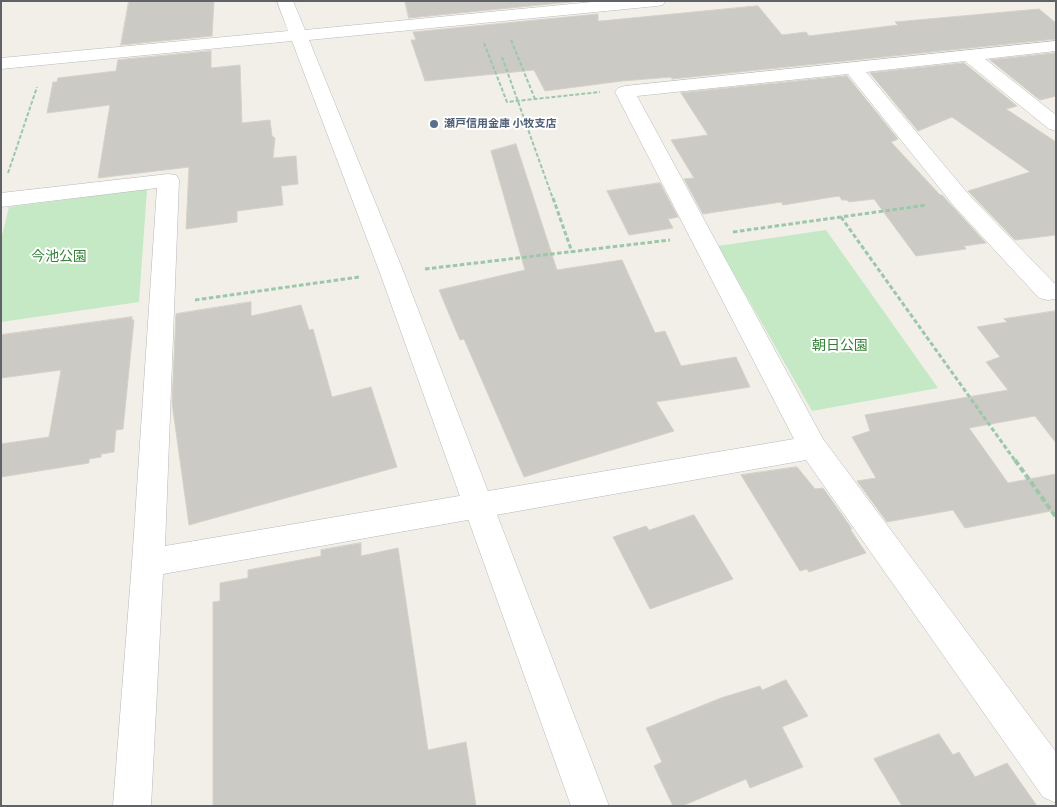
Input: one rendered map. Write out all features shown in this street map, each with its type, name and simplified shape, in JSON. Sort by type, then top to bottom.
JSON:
[{"type":"street","points":[[285,1],[392,273],[590,806]]},
{"type":"street","points":[[1,64],[656,1]]},
{"type":"street","points":[[1056,46],[625,92],[813,446],[1056,784]]},
{"type":"street","points":[[970,56],[1056,125]]},
{"type":"street","points":[[852,67],[962,200],[1048,292],[1056,290]]},
{"type":"street","points":[[1,200],[168,180],[148,563],[132,806]]},
{"type":"street","points":[[148,563],[813,446]]},
{"type":"path","points":[[509,35],[535,99]]},
{"type":"path","points":[[482,38],[507,102],[605,91],[625,92]]},
{"type":"path","points":[[502,57],[572,252]]},
{"type":"path","points":[[7,175],[46,59]]},
{"type":"path","points":[[162,304],[392,273],[700,236],[962,200]]},
{"type":"path","points":[[841,217],[1056,516]]},
{"type":"green space","name":"今池公園","points":[[147,189],[139,302],[1,322],[1,240],[9,207]]},
{"type":"green space","name":"朝日公園","points":[[826,230],[938,388],[812,411],[718,246]]},
{"type":"building","points":[[129,1],[214,1],[212,36],[121,45]]},
{"type":"building","points":[[405,1],[580,1],[409,18]]},
{"type":"building","points":[[758,6],[782,35],[806,32],[809,36],[898,25],[895,22],[1039,9],[1056,23],[1056,39],[672,79],[671,77],[622,81],[545,91],[534,70],[425,81],[411,40],[416,40],[413,32],[598,14],[598,21]]},
{"type":"building","points":[[211,51],[211,68],[240,65],[242,123],[270,120],[272,136],[275,138],[273,158],[296,156],[298,184],[281,186],[283,205],[237,211],[237,222],[186,229],[189,167],[98,178],[110,105],[47,113],[53,82],[57,82],[58,78],[116,71],[118,60]]},
{"type":"building","points":[[1056,53],[1056,96],[1040,100],[990,60]]},
{"type":"building","points":[[964,63],[1017,106],[1006,109],[1056,142],[1056,235],[1015,240],[968,191],[1030,172],[952,117],[918,131],[870,73]]},
{"type":"building","points":[[847,76],[898,139],[891,142],[986,243],[964,246],[966,249],[916,256],[874,199],[849,202],[842,200],[839,196],[783,205],[781,202],[703,214],[684,179],[694,178],[671,140],[708,135],[681,93]]},
{"type":"building","points":[[516,144],[557,270],[622,260],[655,333],[665,331],[681,366],[736,357],[750,387],[656,402],[674,431],[524,477],[464,339],[460,340],[439,290],[525,270],[491,151]]},
{"type":"building","points":[[660,183],[678,217],[668,219],[673,228],[629,235],[607,191]]},
{"type":"building","points":[[251,302],[251,316],[301,305],[309,330],[313,329],[332,397],[371,387],[397,467],[189,525],[172,403],[176,314]]},
{"type":"building","points":[[1056,311],[1056,443],[1035,416],[969,428],[1008,483],[1056,474],[1056,510],[965,528],[953,510],[887,522],[857,481],[876,478],[852,437],[870,431],[865,415],[1008,390],[986,362],[1000,357],[977,327],[1007,322],[1004,319]]},
{"type":"building","points":[[132,317],[132,320],[134,320],[123,429],[116,430],[114,452],[101,454],[101,457],[89,459],[89,463],[1,477],[1,444],[49,437],[61,370],[1,378],[1,335]]},
{"type":"building","points":[[797,467],[815,489],[823,488],[852,529],[850,529],[866,553],[809,572],[807,569],[800,571],[741,475]]},
{"type":"building","points":[[694,515],[733,579],[650,609],[613,537],[646,526],[649,530]]},
{"type":"building","points":[[361,543],[361,556],[398,548],[428,750],[466,742],[476,806],[213,806],[213,602],[220,601],[220,583],[248,578],[248,570],[321,556],[321,550]]},
{"type":"building","points":[[786,680],[808,716],[782,727],[803,767],[750,788],[746,779],[682,806],[673,806],[654,766],[662,762],[646,728],[721,698],[760,686],[762,690]]},
{"type":"building","points":[[939,734],[953,755],[959,752],[975,777],[1007,763],[1037,806],[902,806],[874,759]]},
{"type":"place","name":"瀬戸信用金庫 小牧支店","points":[[434,124]]}]
